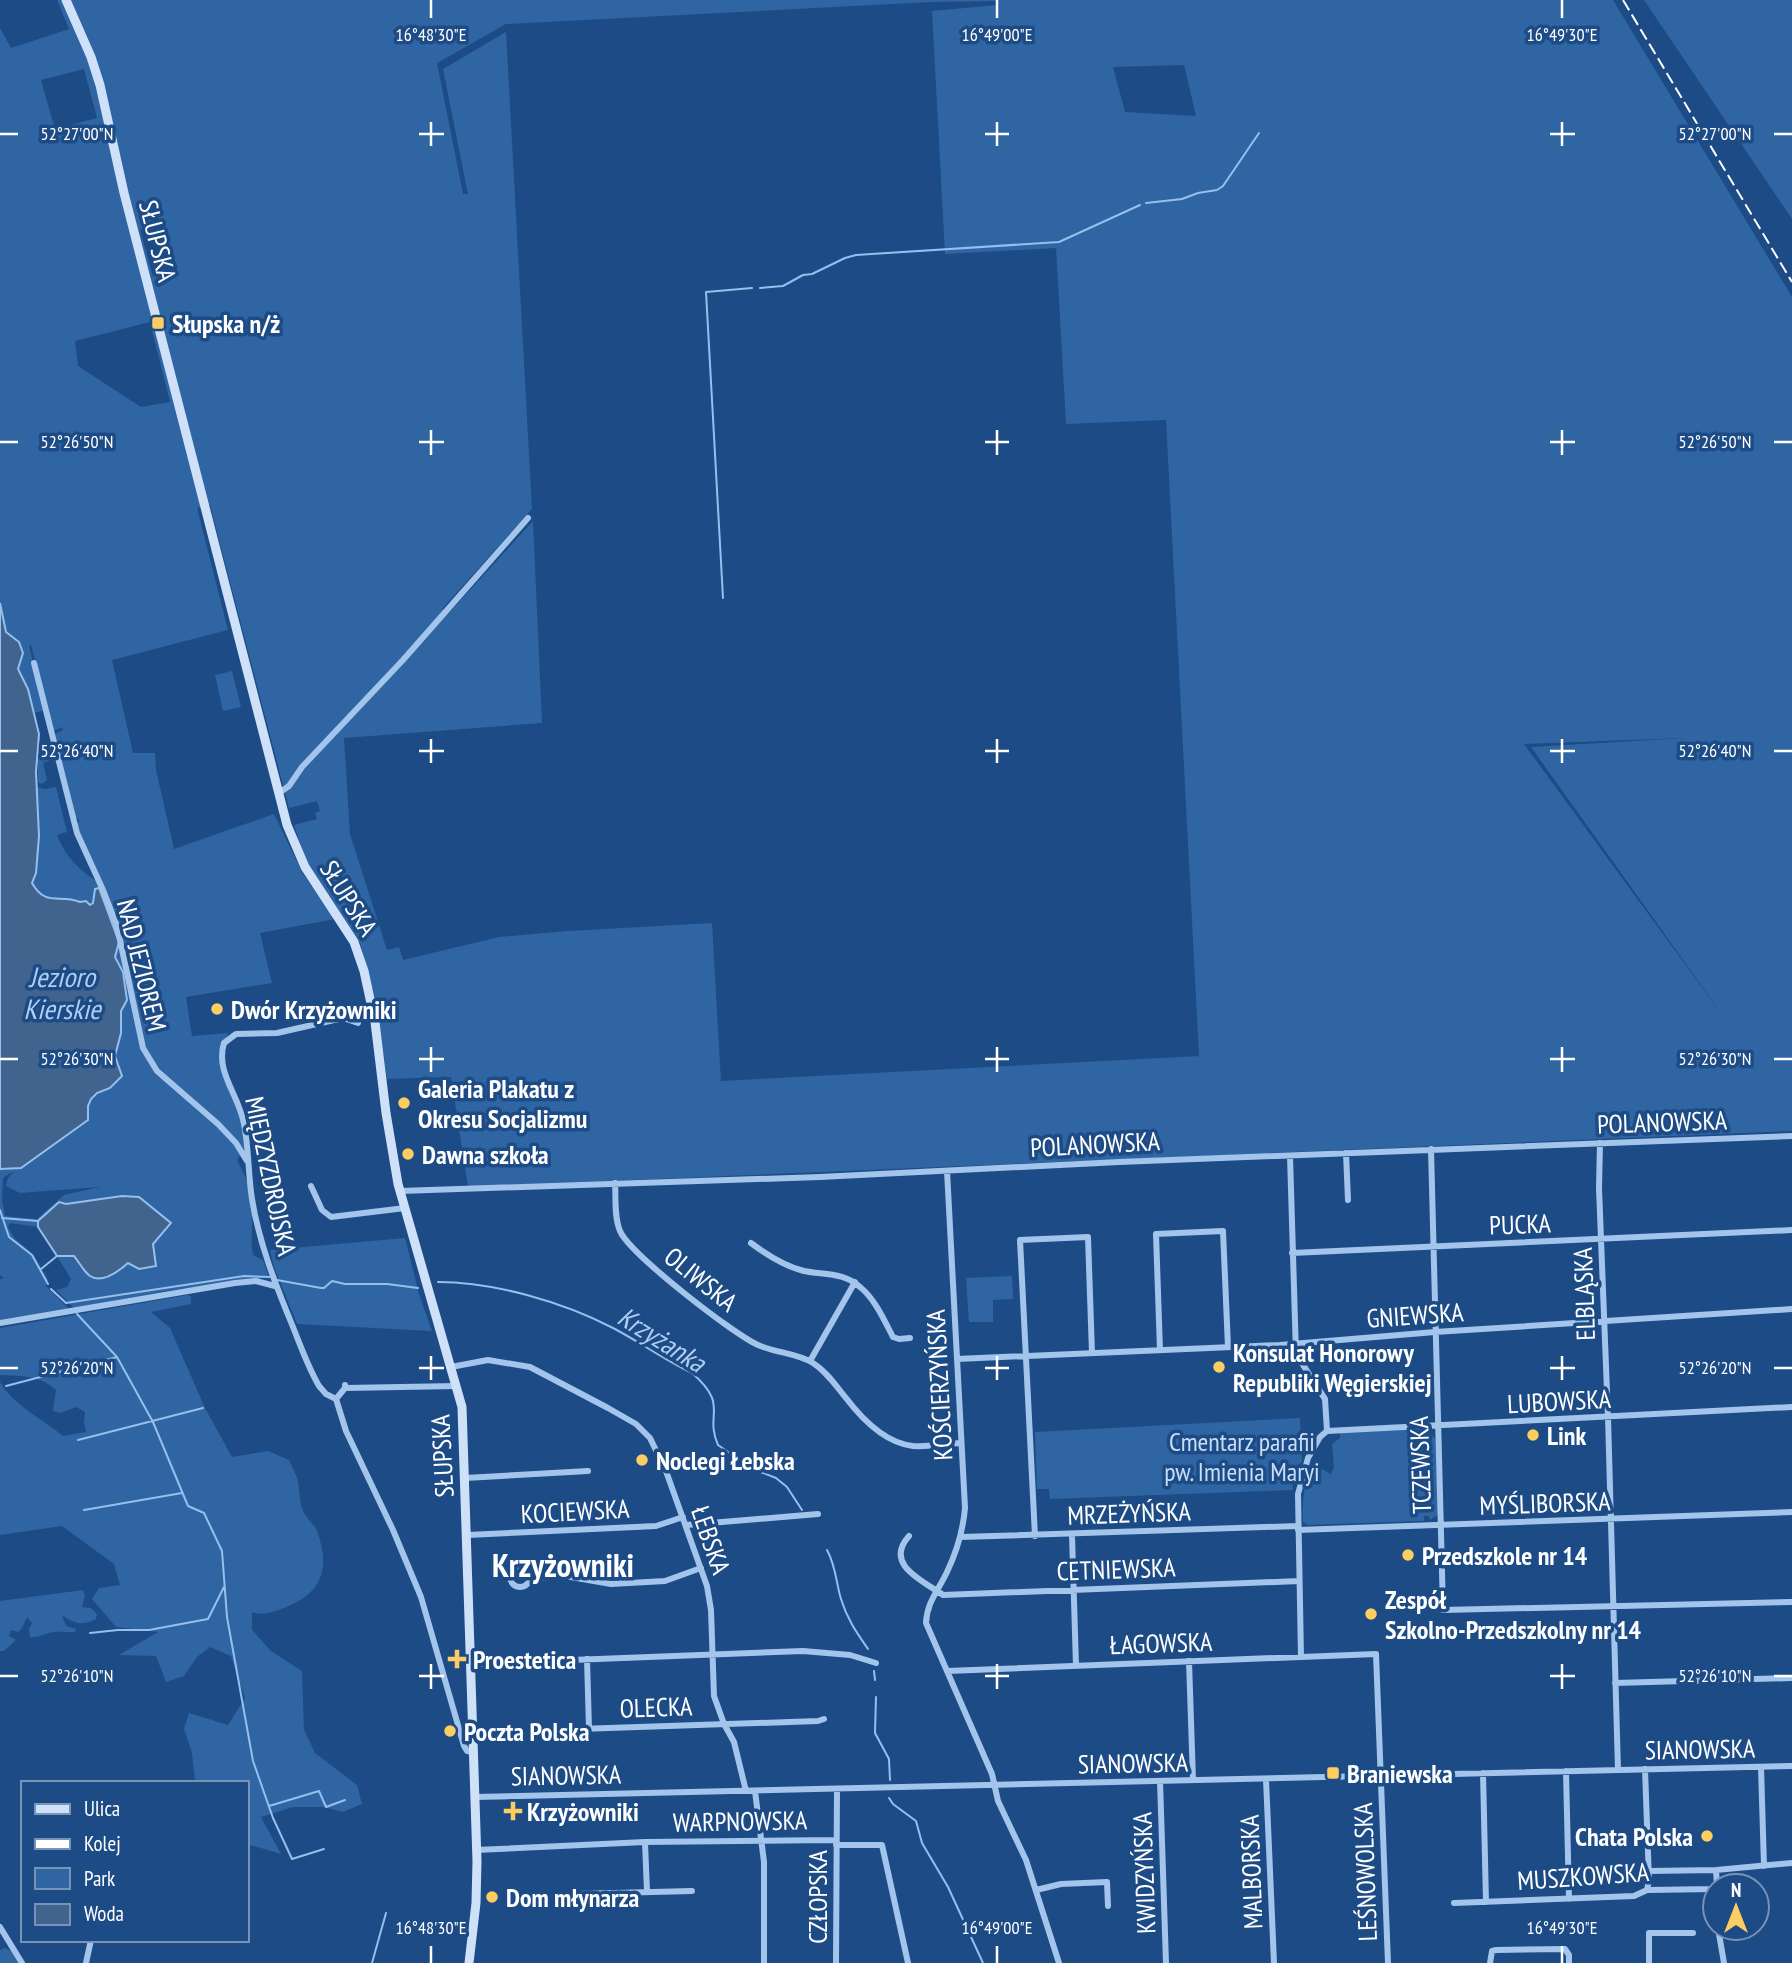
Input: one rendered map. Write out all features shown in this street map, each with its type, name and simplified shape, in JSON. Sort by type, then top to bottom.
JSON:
[{"type":"street","name":"SŁUPSKA","points":[[66,0],[100,85],[127,203],[295,848],[349,933],[364,971],[375,1022],[388,1133],[400,1191],[462,1407],[476,1850],[476,1903],[469,1963]]},
{"type":"street","points":[[279,793],[289,786],[302,767],[403,660],[528,518]]},
{"type":"street","name":"NAD JEZIOREM","points":[[34,663],[77,833],[117,926],[142,1048],[157,1071],[218,1124],[236,1143],[247,1161]]},
{"type":"street","name":"MIĘDZYZDROJSKA","points":[[358,1023],[343,1018],[276,1033],[236,1034],[224,1043],[221,1062],[241,1111],[252,1201],[275,1286],[313,1375],[326,1394],[336,1399],[346,1431],[407,1561],[431,1628],[464,1746],[467,1751],[473,1752]]},
{"type":"street","name":"POLANOWSKA","points":[[400,1191],[1792,1136]]},
{"type":"street","name":"ELBLĄSKA","points":[[1600,1143],[1598,1162],[1618,1770]]},
{"type":"street","name":"TCZEWSKA","points":[[1431,1149],[1443,1611],[1613,1607]]},
{"type":"street","points":[[1346,1153],[1348,1200]]},
{"type":"street","points":[[1290,1156],[1296,1354],[1325,1399],[1328,1431],[1313,1447],[1298,1494],[1301,1657]]},
{"type":"street","name":"KOŚCIERZYŃSKA","points":[[947,1171],[965,1508],[961,1538],[945,1576],[929,1603],[926,1623],[992,1774],[998,1801],[1027,1860],[1059,1963]]},
{"type":"street","name":"OLIWSKA","points":[[615,1183],[620,1232],[647,1261],[743,1338],[773,1351],[810,1361],[827,1374],[862,1418],[876,1429],[905,1444],[916,1446],[961,1443]]},
{"type":"street","points":[[311,1186],[322,1210],[331,1217],[405,1208]]},
{"type":"street","name":"PUCKA","points":[[1292,1253],[1792,1230]]},
{"type":"street","points":[[1160,1350],[1156,1234],[1223,1231],[1228,1347]]},
{"type":"street","points":[[1035,1536],[1020,1240],[1088,1237],[1092,1353]]},
{"type":"street","points":[[751,1243],[787,1265],[804,1271],[839,1276],[855,1283],[868,1294],[893,1337],[910,1338]]},
{"type":"street","points":[[0,1323],[235,1283],[256,1281],[275,1286]]},
{"type":"street","points":[[810,1361],[855,1283]]},
{"type":"street","name":"GNIEWSKA","points":[[957,1359],[1295,1343],[1792,1309]]},
{"type":"street","name":"ŁEBSKA","points":[[451,1367],[488,1360],[530,1367],[636,1424],[650,1438],[659,1453],[707,1586],[711,1611],[714,1696],[734,1742],[746,1791]]},
{"type":"street","points":[[336,1399],[344,1388],[457,1385]]},
{"type":"street","name":"LUBOWSKA","points":[[1328,1431],[1792,1407]]},
{"type":"street","points":[[465,1478],[588,1471]]},
{"type":"street","name":"MYŚLIBORSKA","points":[[1298,1528],[1792,1513]]},
{"type":"street","points":[[686,1525],[818,1514]]},
{"type":"street","name":"KOCIEWSKA","points":[[467,1535],[656,1526],[683,1517]]},
{"type":"street","name":"MRZEŻYŃSKA","points":[[961,1538],[1298,1528]]},
{"type":"street","points":[[1072,1535],[1076,1665]]},
{"type":"street","points":[[909,1536],[901,1544],[900,1556],[909,1574],[936,1590]]},
{"type":"street","points":[[531,1578],[565,1576],[611,1584],[665,1581],[701,1568]]},
{"type":"street","name":"CETNIEWSKA","points":[[936,1590],[943,1595],[1299,1581]]},
{"type":"street","points":[[1613,1607],[1792,1602]]},
{"type":"street","points":[[471,1664],[811,1651],[850,1655],[876,1663]]},
{"type":"street","name":"ŁAGOWSKA","points":[[947,1671],[1376,1654]]},
{"type":"street","name":"LEŚNOWOLSKA","points":[[1376,1654],[1388,1963]]},
{"type":"street","name":"OLECKA","points":[[587,1659],[589,1729]]},
{"type":"street","points":[[1189,1661],[1193,1780]]},
{"type":"street","points":[[1615,1683],[1792,1678]]},
{"type":"street","points":[[1607,1696],[1615,1696]]},
{"type":"street","name":"OLECKA","points":[[550,1730],[818,1721],[824,1718]]},
{"type":"street","name":"SIANOWSKA","points":[[475,1797],[1792,1766]]},
{"type":"street","points":[[1761,1767],[1764,1866]]},
{"type":"street","points":[[1645,1769],[1647,1890]]},
{"type":"street","points":[[1566,1771],[1569,1899]]},
{"type":"street","points":[[1483,1773],[1486,1902]]},
{"type":"street","name":"MALBORSKA","points":[[1266,1779],[1274,1963]]},
{"type":"street","name":"KWIDZYŃSKA","points":[[1160,1781],[1166,1963]]},
{"type":"street","name":"CZŁOPSKA","points":[[836,1963],[837,1789]]},
{"type":"street","points":[[755,1791],[764,1862],[764,1963]]},
{"type":"street","name":"WARPNOWSKA","points":[[476,1850],[761,1840],[882,1845],[908,1963]]},
{"type":"street","name":"WARPNOWSKA","points":[[645,1842],[647,1892]]},
{"type":"street","points":[[1648,1871],[1716,1870],[1792,1863]]},
{"type":"street","points":[[1036,1890],[1061,1884],[1107,1882],[1108,1906]]},
{"type":"street","name":"MUSZKOWSKA","points":[[1454,1903],[1634,1896],[1647,1890],[1701,1888]]},
{"type":"street","points":[[574,1894],[692,1891]]},
{"type":"street","points":[[0,1927],[22,1963]]},
{"type":"street","points":[[1649,1963],[1649,1933],[1693,1933]]},
{"type":"street","points":[[86,1963],[91,1942]]},
{"type":"street","points":[[1720,1942],[1724,1963]]},
{"type":"street","points":[[1490,1963],[1492,1951],[1496,1950],[1565,1949],[1569,1955],[1569,1963]]},
{"type":"green space","points":[[57,0],[1613,0],[1792,297],[1792,1131],[468,1187],[451,1077],[387,1079],[377,1005],[360,943],[305,859],[294,825],[317,819],[315,813],[320,811],[317,801],[289,808],[210,505],[197,508],[228,630],[112,660],[133,753],[155,753],[156,770],[174,849],[274,814],[303,874],[335,919],[260,933],[272,983],[186,997],[192,1036],[228,1033],[219,1055],[238,1106],[246,1147],[237,1160],[250,1196],[253,1255],[263,1260],[269,1277],[172,1290],[74,1308],[56,1290],[67,1287],[71,1279],[57,1256],[74,1256],[90,1276],[128,1262],[155,1266],[153,1244],[122,1196],[66,1204],[38,1221],[38,1227],[10,1223],[8,1227],[15,1239],[33,1254],[48,1280],[46,1286],[69,1309],[0,1321],[0,1279],[4,1278],[0,1275],[0,1102],[42,896],[32,883],[38,853],[37,787],[56,787],[67,832],[57,835],[73,862],[98,882],[76,823],[79,822],[78,818],[74,819],[55,734],[63,730],[62,727],[54,731],[31,645],[29,646],[57,757],[43,763],[47,780],[42,784],[38,782],[38,758],[54,754],[43,711],[33,713],[14,663],[19,664],[22,661],[21,653],[18,644],[5,629],[0,603],[0,28],[11,48],[69,29]],"holes":[[[995,1],[998,5],[932,11],[945,254],[1056,248],[1066,424],[1166,420],[1199,1056],[721,1081],[712,923],[499,937],[403,960],[399,947],[387,950],[350,834],[344,738],[542,723],[533,521],[448,614],[442,609],[532,509],[506,32],[443,69],[468,194],[463,194],[437,63],[506,24],[932,2]],[[1184,65],[1196,116],[1125,112],[1113,67]],[[84,69],[97,118],[55,129],[41,80]],[[164,224],[177,269],[153,276],[140,230]],[[150,322],[170,402],[141,407],[78,366],[75,341]],[[1684,738],[1531,747],[1726,1020],[1524,744]],[[14,1171],[6,1186],[20,1193],[100,1187],[64,1195],[37,1219],[5,1216],[2,1200],[3,1178]]]},
{"type":"green space","points":[[1644,0],[1792,0],[1792,219]]},
{"type":"green space","points":[[232,671],[241,707],[223,711],[215,675]]},
{"type":"green space","points":[[405,1238],[419,1294],[432,1331],[297,1324],[270,1250]]},
{"type":"green space","points":[[1012,1276],[1013,1299],[993,1300],[993,1322],[969,1322],[966,1278]]},
{"type":"green space","points":[[188,1295],[191,1297],[191,1304],[151,1312],[170,1328],[205,1408],[232,1457],[268,1451],[289,1460],[298,1481],[302,1509],[317,1531],[321,1543],[323,1564],[318,1583],[312,1591],[304,1598],[278,1610],[262,1614],[252,1612],[252,1630],[271,1651],[302,1671],[304,1730],[315,1753],[357,1785],[362,1804],[343,1812],[324,1807],[293,1807],[261,1817],[281,1854],[248,1844],[248,1781],[195,1781],[192,1753],[184,1729],[189,1713],[228,1725],[245,1698],[231,1656],[210,1647],[197,1657],[184,1676],[166,1682],[156,1656],[119,1655],[158,1632],[116,1627],[92,1599],[99,1588],[120,1585],[114,1564],[62,1526],[0,1535],[0,1382],[20,1405],[63,1436],[86,1432],[85,1412],[76,1407],[60,1413],[53,1411],[56,1390],[50,1385],[30,1377],[0,1375],[0,1328]]},
{"type":"green space","name":"Cmentarz parafii pw. Imienia Maryi","points":[[1300,1418],[1302,1461],[1292,1473],[1293,1490],[1050,1499],[1049,1489],[1037,1489],[1035,1432]]},
{"type":"green space","points":[[1427,1429],[1436,1440],[1438,1515],[1430,1520],[1429,1516],[1424,1516],[1424,1521],[1308,1525],[1303,1522],[1304,1492],[1312,1463],[1332,1475],[1332,1444],[1340,1438],[1340,1433]]},
{"type":"green space","points":[[83,1590],[85,1596],[82,1607],[91,1608],[97,1614],[96,1619],[79,1623],[62,1615],[66,1626],[76,1629],[75,1632],[52,1632],[30,1637],[29,1629],[32,1623],[27,1617],[18,1632],[11,1630],[9,1636],[16,1640],[4,1651],[0,1651],[0,1601]]},
{"type":"green space","points":[[5,1948],[12,1951],[19,1963],[0,1963],[0,1950]]},
{"type":"water","name":"Jezioro Kierskie","points":[[0,603],[6,632],[19,642],[23,653],[18,669],[28,689],[39,734],[36,772],[39,836],[36,873],[32,883],[37,891],[48,898],[86,901],[90,905],[93,903],[95,889],[99,888],[119,942],[115,957],[123,972],[127,1000],[121,1011],[121,1033],[115,1056],[122,1076],[110,1088],[97,1093],[91,1099],[88,1120],[21,1168],[0,1169]]},
{"type":"water","points":[[122,1196],[139,1197],[171,1223],[153,1244],[156,1266],[139,1269],[128,1263],[110,1276],[95,1278],[86,1272],[74,1256],[57,1256],[38,1227],[38,1221],[59,1202],[66,1204]]},
{"type":"waterway","points":[[1146,203],[1182,199],[1217,190],[1223,186],[1259,133]]},
{"type":"waterway","points":[[760,288],[783,286],[803,275],[812,274],[856,255],[1059,242],[1140,205]]},
{"type":"waterway","points":[[723,598],[706,292],[752,288]]},
{"type":"waterway","name":"Krzyżanka","points":[[0,1210],[9,1237],[32,1255],[48,1284]]},
{"type":"waterway","points":[[2,1218],[38,1221]]},
{"type":"waterway","points":[[41,1269],[57,1256]]},
{"type":"waterway","name":"Krzyżanka","points":[[51,1289],[66,1303],[244,1276],[270,1277]]},
{"type":"waterway","name":"Krzyżanka","points":[[277,1280],[321,1288],[332,1281],[418,1288]]},
{"type":"waterway","name":"Krzyżanka","points":[[438,1282],[505,1290],[550,1302],[613,1328],[692,1373],[703,1384],[713,1402],[714,1434],[718,1445],[753,1469],[776,1478],[787,1487],[802,1510]]},
{"type":"waterway","points":[[77,1314],[117,1357],[153,1422],[188,1506],[204,1513],[222,1551],[227,1617],[253,1761],[273,1818],[292,1859],[324,1849]]},
{"type":"waterway","points":[[6,1386],[117,1357]]},
{"type":"waterway","points":[[78,1440],[203,1408]]},
{"type":"waterway","points":[[84,1510],[182,1493]]},
{"type":"waterway","name":"Krzyżanka","points":[[827,1550],[846,1613],[868,1649]]},
{"type":"waterway","points":[[90,1633],[149,1630],[208,1619],[224,1587]]},
{"type":"waterway","name":"Krzyżanka","points":[[874,1671],[875,1680]]},
{"type":"waterway","name":"Krzyżanka","points":[[876,1697],[875,1733],[889,1759],[890,1780]]},
{"type":"waterway","points":[[269,1806],[319,1791],[326,1807],[345,1800]]},
{"type":"waterway","name":"Krzyżanka","points":[[889,1798],[916,1821],[922,1843],[948,1887],[983,1963]]},
{"type":"waterway","points":[[372,1963],[386,1913]]},
{"type":"railway","points":[[1623,0],[1792,282]]},
{"type":"place","name":"Słupska n/ż","points":[[158,323]]},
{"type":"place","name":"Dwór Krzyżowniki","points":[[217,1009]]},
{"type":"place","name":"Galeria Plakatu z Okresu Socjalizmu","points":[[404,1103]]},
{"type":"place","name":"Dawna szkoła","points":[[408,1154]]},
{"type":"place","name":"Konsulat Honorowy Republiki Węgierskiej","points":[[1219,1367]]},
{"type":"place","name":"Link","points":[[1533,1435]]},
{"type":"place","name":"Noclegi Łebska","points":[[642,1460]]},
{"type":"place","name":"Przedszkole nr 14","points":[[1408,1555]]},
{"type":"place","name":"Zespół Szkolno-Przedszkolny nr 14","points":[[1371,1614]]},
{"type":"place","name":"Proestetica","points":[[457,1659]]},
{"type":"place","name":"Poczta Polska","points":[[450,1731]]},
{"type":"place","name":"Braniewska","points":[[1333,1773]]},
{"type":"place","name":"Krzyżowniki","points":[[513,1811]]},
{"type":"place","name":"Chata Polska","points":[[1707,1836]]},
{"type":"place","name":"Dom młynarza","points":[[492,1897]]},
{"type":"district","name":"Krzyżowniki","points":[[563,1564]]}]
